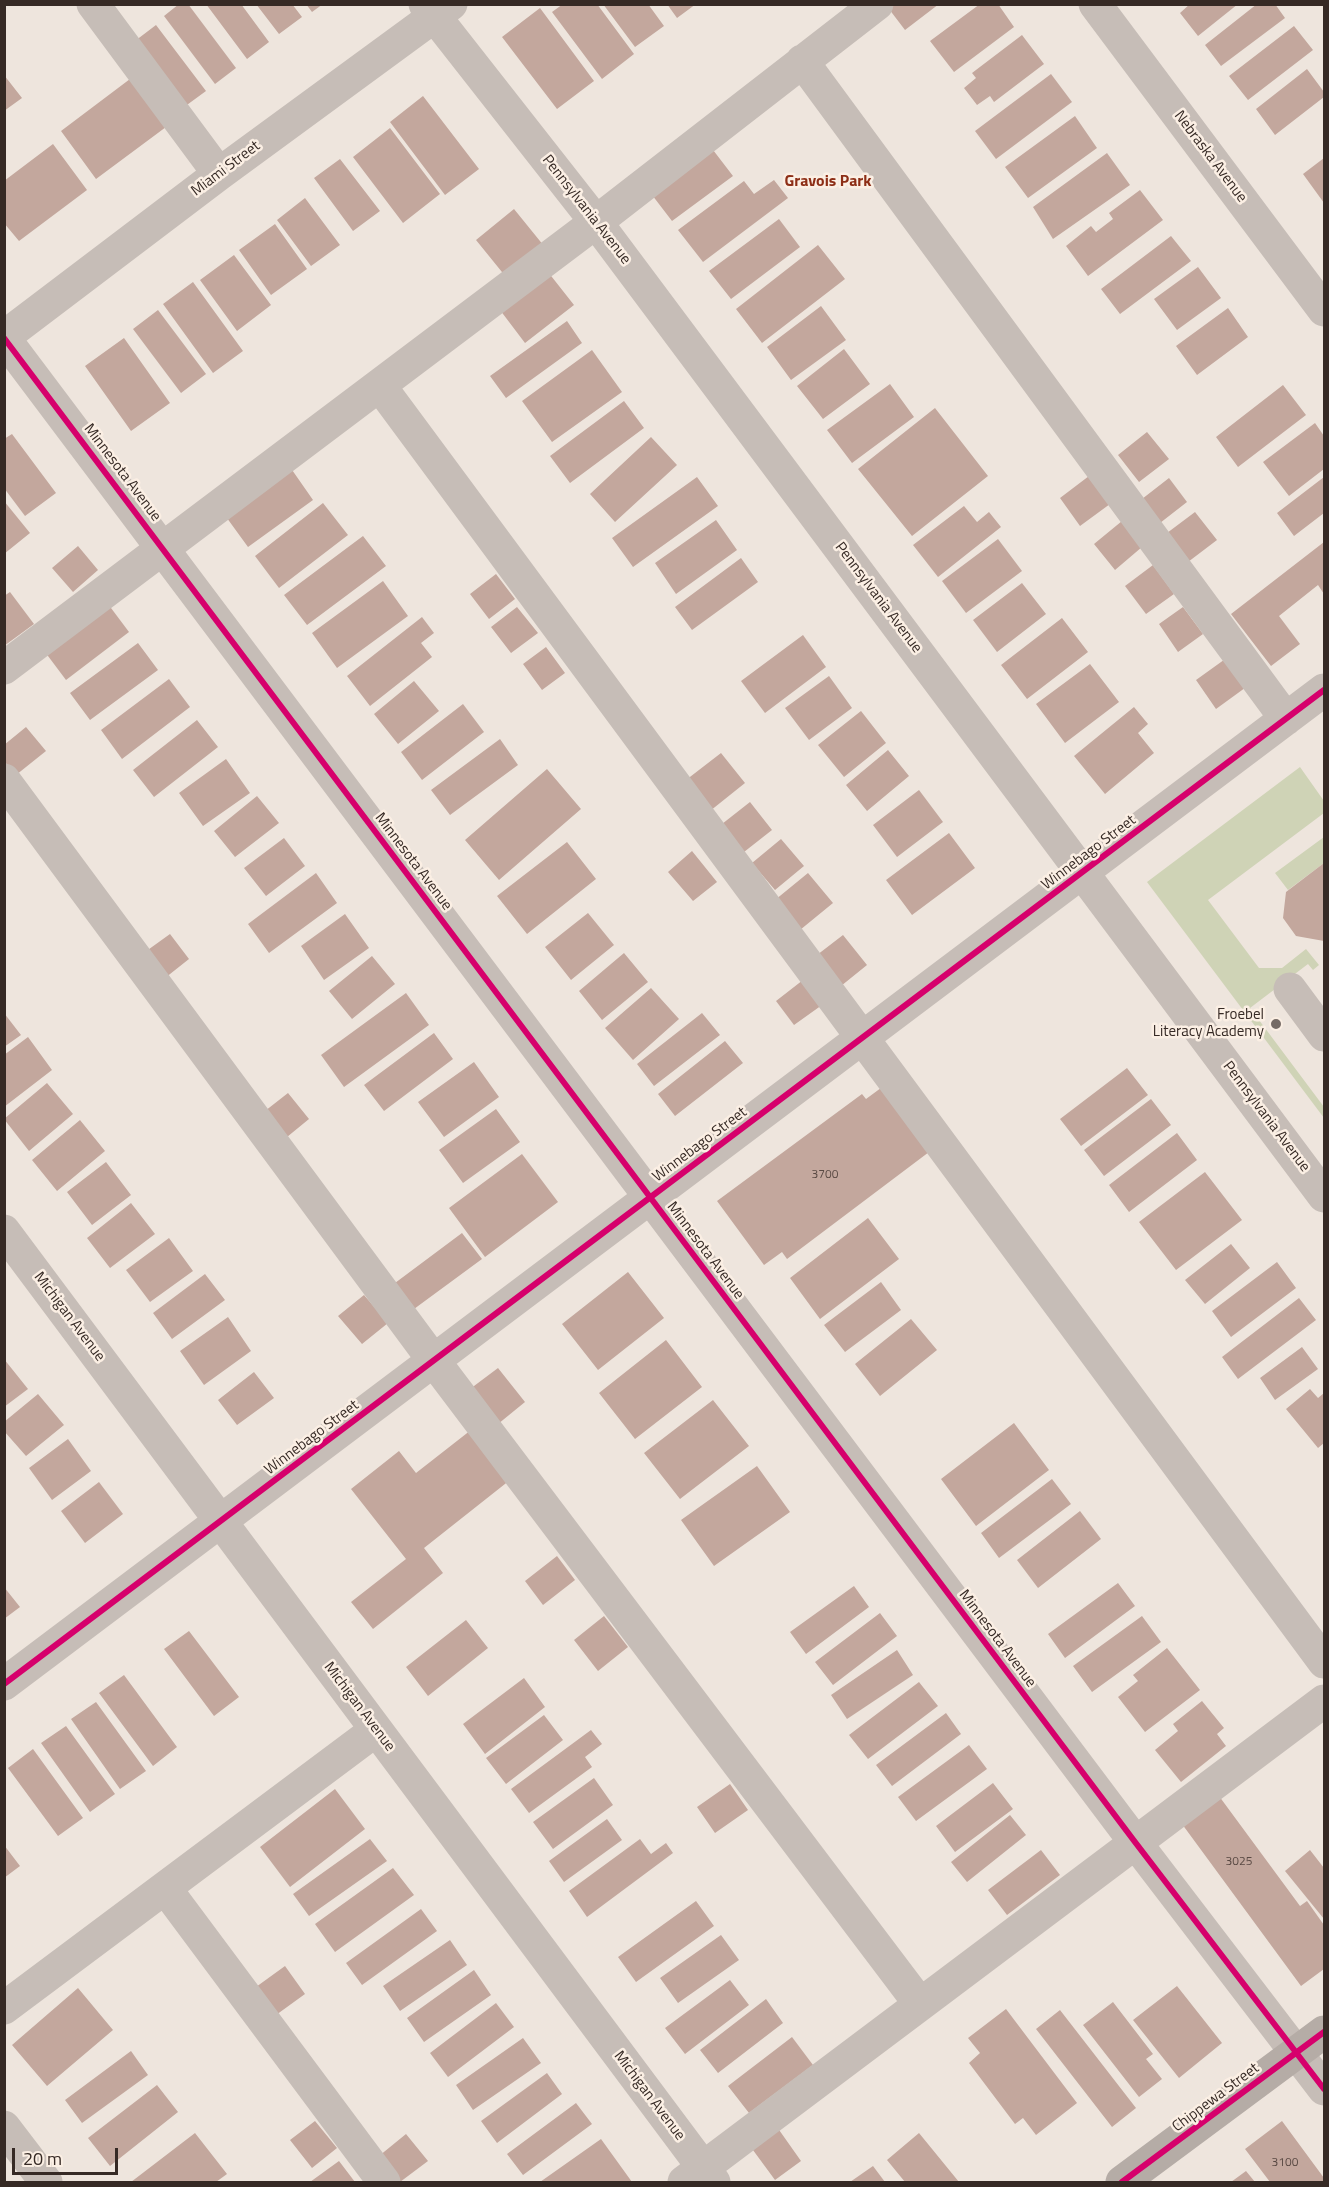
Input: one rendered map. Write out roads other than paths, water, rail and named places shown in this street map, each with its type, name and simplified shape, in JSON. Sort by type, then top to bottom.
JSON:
[{"type":"main road","name":"Chippewa Street","points":[[1122,2182],[1324,2032]]},
{"type":"street","points":[[93,4],[219,174]]},
{"type":"street","points":[[4,668],[596,222],[877,4]]},
{"type":"street","name":"Nebraska Avenue","points":[[1095,4],[1324,310]]},
{"type":"street","name":"Miami Street","points":[[4,338],[437,9]]},
{"type":"street","name":"Pennsylvania Avenue","points":[[437,9],[1083,872],[1320,1180]]},
{"type":"street","points":[[802,61],[1286,719]]},
{"type":"street","name":"Minnesota Avenue","points":[[4,338],[1135,1842],[1324,2089]]},
{"type":"street","points":[[380,386],[864,1037],[1324,1662]]},
{"type":"street","name":"Winnebago Street","points":[[5,1682],[1324,690]]},
{"type":"street","points":[[4,780],[434,1361],[920,2004]]},
{"type":"street","points":[[1290,988],[1324,1035]]},
{"type":"street","name":"Michigan Avenue","points":[[4,1230],[376,1730],[700,2178]]},
{"type":"street","points":[[700,2178],[920,2004],[1324,1701]]},
{"type":"street","points":[[4,2008],[376,1730]]},
{"type":"street","points":[[165,1888],[384,2182]]},
{"type":"street","points":[[4,2127],[46,2182]]},
{"type":"place","name":"Froebel Literacy Academy","points":[[1276,1024]]},
{"type":"district","name":"Gravois Park","points":[[828,182]]}]
